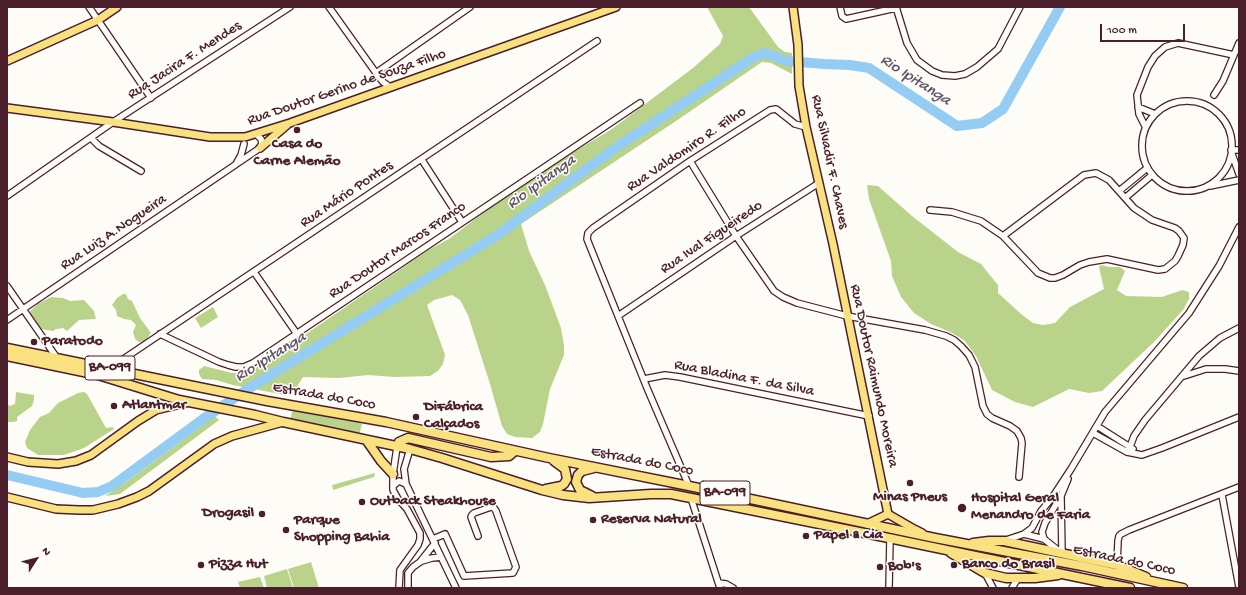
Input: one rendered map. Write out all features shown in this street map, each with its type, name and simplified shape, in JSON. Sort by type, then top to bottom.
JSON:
[{"type":"highway","name":"BA-099","points":[[7,348],[110,368]]},
{"type":"highway","name":"BA-099","points":[[7,356],[98,375],[160,395],[191,402]]},
{"type":"highway","name":"Estrada do Coco","points":[[110,368],[267,401],[386,422],[515,451],[599,467],[935,538],[1082,566],[1183,588]]},
{"type":"highway","name":"Estrada do Coco","points":[[191,402],[410,450],[442,458],[542,490],[574,497],[671,494],[1125,587]]},
{"type":"highway","points":[[397,447],[399,442],[408,438],[491,457],[509,456],[515,451]]},
{"type":"highway","points":[[367,441],[382,462],[393,474]]},
{"type":"highway","points":[[542,490],[561,486],[567,479],[565,469],[550,458]]},
{"type":"highway","points":[[596,497],[580,490],[576,482],[578,475],[582,471],[599,467]]},
{"type":"highway","points":[[969,544],[988,541],[1004,541],[1117,565],[1164,584]]},
{"type":"highway","points":[[946,550],[985,573],[1006,578],[1035,578],[1063,574]]},
{"type":"main road","points":[[7,61],[98,20],[117,7]]},
{"type":"main road","name":"Rua Doutor Gerino de Souza Filho","points":[[7,108],[244,141],[256,134],[616,7]]},
{"type":"main road","name":"Rua Silvadir F. Chaves","points":[[793,7],[798,45],[799,86],[806,127],[833,244]]},
{"type":"main road","points":[[257,150],[290,123]]},
{"type":"main road","name":"Rua Doutor Raimundo Moreira","points":[[833,244],[888,514]]},
{"type":"main road","points":[[7,457],[28,462],[58,464],[76,461],[91,455],[138,421],[156,410],[191,402]]},
{"type":"main road","points":[[7,497],[56,509],[93,510],[118,504],[137,498],[149,491],[214,444],[232,436],[283,422]]},
{"type":"main road","points":[[867,524],[888,514],[914,529],[935,538]]},
{"type":"street","points":[[89,7],[151,98]]},
{"type":"street","name":"Rua Jacira F. Mendes","points":[[7,196],[113,122],[290,7]]},
{"type":"street","points":[[329,7],[376,73],[383,82],[390,87]]},
{"type":"street","points":[[376,73],[470,7]]},
{"type":"street","points":[[840,7],[843,17],[849,19],[896,8],[910,50],[918,60],[924,66],[942,75],[955,76],[965,74],[977,67],[998,49],[1020,7]]},
{"type":"street","name":"Rua Mário Pontes","points":[[110,368],[422,160],[597,41]]},
{"type":"street","points":[[1145,126],[1141,119],[1137,95],[1148,68],[1155,56],[1165,47],[1178,43],[1234,55]]},
{"type":"street","points":[[1214,95],[1223,81],[1239,43]]},
{"type":"street","points":[[1239,174],[1232,152],[1232,140],[1227,126],[1219,114],[1208,106],[1194,101],[1180,101],[1166,106],[1155,114],[1145,126],[1142,138],[1142,152],[1147,168],[1161,183],[1172,189],[1184,191],[1196,190],[1207,186],[1239,180]]},
{"type":"street","name":"Rua Doutor Marcos Franco","points":[[160,334],[219,362],[236,367],[244,367],[253,363],[640,104]]},
{"type":"street","points":[[1138,107],[1155,114]]},
{"type":"street","name":"Rua Valdomiro R. Filho","points":[[618,316],[588,239],[588,233],[591,229],[690,161],[773,109],[776,108],[795,124],[806,127]]},
{"type":"street","points":[[235,166],[241,155],[244,141],[257,150],[262,143],[261,139],[256,134]]},
{"type":"street","points":[[91,138],[106,150],[141,171]]},
{"type":"street","points":[[1232,140],[1239,141]]},
{"type":"street","name":"Rua Luiz A.Nogueira","points":[[7,320],[257,150]]},
{"type":"street","points":[[1232,152],[1239,150]]},
{"type":"street","points":[[1207,186],[1219,178],[1223,173],[1227,167],[1232,152]]},
{"type":"street","points":[[422,160],[462,222]]},
{"type":"street","points":[[690,161],[736,236],[774,291],[783,297],[797,302],[847,316],[925,330],[954,340],[969,356],[975,367],[983,406],[987,414],[992,418],[1010,426],[1017,431],[1021,438],[1022,443],[1019,477]]},
{"type":"street","points":[[1119,191],[1147,168]]},
{"type":"street","points":[[930,210],[952,212],[981,221],[1003,236],[1038,273],[1050,278],[1064,275],[1080,265],[1089,262],[1107,259],[1158,270],[1170,266],[1175,261],[1183,245],[1184,238],[1175,228],[1162,224],[1134,208],[1102,175],[1096,173],[1084,175],[1003,236]]},
{"type":"street","points":[[1125,198],[1152,175]]},
{"type":"street","name":"Rua Ival Figueiredo","points":[[618,316],[819,182]]},
{"type":"street","points":[[1004,541],[1024,534],[1032,528],[1041,511],[1052,498],[1109,408],[1189,313],[1219,266],[1239,227]]},
{"type":"street","points":[[254,272],[297,334]]},
{"type":"street","points":[[7,286],[57,358]]},
{"type":"street","points":[[618,316],[689,486]]},
{"type":"street","points":[[1126,452],[1130,447],[1134,436],[1146,420],[1197,359],[1210,346],[1239,328]]},
{"type":"street","points":[[1197,359],[1200,365],[1206,369]]},
{"type":"street","points":[[1183,376],[1206,369],[1225,368],[1239,371]]},
{"type":"street","name":"Rua Bladina F. da Silva","points":[[644,379],[665,375],[680,377],[869,416]]},
{"type":"street","points":[[1093,433],[1126,452],[1137,454],[1148,453],[1239,417]]},
{"type":"street","points":[[1097,426],[1130,447],[1137,454]]},
{"type":"street","points":[[1120,449],[1124,443],[1134,436]]},
{"type":"street","points":[[397,447],[393,474],[395,494],[407,509],[420,533],[418,545],[400,570],[399,588]]},
{"type":"street","points":[[410,450],[404,469],[406,484],[456,588]]},
{"type":"street","points":[[1044,539],[1042,532],[1045,523],[1061,496],[1071,469]]},
{"type":"street","points":[[393,486],[399,481],[406,484]]},
{"type":"street","points":[[1117,565],[1118,541],[1121,534],[1239,487]]},
{"type":"street","points":[[1222,495],[1239,587]]},
{"type":"street","points":[[1061,496],[1061,553]]},
{"type":"street","points":[[691,498],[719,586],[726,584],[733,588]]},
{"type":"street","points":[[420,562],[434,541],[445,534],[464,576],[510,574],[513,572],[516,567],[494,508],[491,507],[472,515],[471,517],[478,536]]},
{"type":"street","points":[[1024,534],[1044,539],[1061,553]]},
{"type":"street","points":[[889,588],[890,538]]},
{"type":"street","points":[[408,588],[408,573],[413,567],[420,562],[441,557]]},
{"type":"street","points":[[985,573],[993,588]]},
{"type":"street","points":[[1012,588],[1018,578]]},
{"type":"green space","points":[[707,7],[749,7],[778,47],[785,52],[792,53],[792,74],[771,63],[762,62],[521,224],[529,251],[545,285],[561,328],[564,346],[564,355],[550,389],[543,424],[540,432],[532,438],[515,437],[507,434],[502,426],[468,315],[460,300],[452,295],[434,300],[427,305],[445,355],[443,364],[438,371],[430,376],[395,377],[368,375],[339,378],[303,377],[293,393],[285,395],[233,385],[216,380],[202,379],[199,374],[199,370],[204,366],[232,373],[243,373],[258,367],[430,249],[449,239],[487,210],[564,158],[612,129],[693,68],[720,44],[723,36]]},
{"type":"green space","points":[[867,185],[878,186],[912,216],[958,252],[981,264],[998,285],[998,293],[1033,323],[1043,325],[1055,323],[1070,307],[1104,289],[1099,267],[1101,265],[1120,267],[1125,271],[1117,290],[1126,296],[1162,297],[1182,290],[1189,292],[1189,299],[1183,310],[1154,342],[1102,391],[1089,393],[1069,389],[1033,407],[1015,402],[992,390],[976,356],[964,340],[931,324],[914,313],[901,297],[892,276],[891,261],[869,199]]},
{"type":"green space","points":[[123,294],[126,294],[128,299],[132,301],[140,318],[151,333],[145,341],[139,342],[135,339],[133,332],[136,325],[131,320],[117,316],[116,310],[112,305],[117,298]]},
{"type":"green space","points":[[51,297],[63,298],[70,301],[84,300],[94,311],[96,319],[79,320],[67,331],[63,328],[53,331],[41,329],[32,317],[30,311],[38,304]]},
{"type":"green space","points":[[213,307],[218,317],[201,328],[195,318]]},
{"type":"green space","points":[[16,392],[34,395],[34,400],[32,406],[17,417],[17,421],[7,422],[7,404],[10,406],[15,404]]},
{"type":"green space","points":[[84,392],[87,394],[106,428],[113,427],[114,429],[84,448],[64,455],[38,455],[27,448],[25,442],[30,430],[40,417],[49,413],[58,403],[78,393]]},
{"type":"green space","points":[[293,409],[357,422],[362,424],[359,435],[290,420]]},
{"type":"green space","points":[[215,416],[219,420],[120,494],[105,496],[126,482]]},
{"type":"green space","points":[[375,473],[374,477],[333,490],[332,485]]},
{"type":"green space","points":[[311,562],[319,588],[294,588],[288,569]]},
{"type":"green space","points":[[287,569],[293,588],[267,588],[264,576]]},
{"type":"green space","points":[[260,577],[264,588],[240,588],[238,582]]},
{"type":"waterway","name":"Rio Ipitanga","points":[[7,475],[83,493],[98,492],[112,486],[203,419],[248,389],[496,236],[618,146],[754,57],[765,53],[787,61],[850,65],[869,68],[957,126],[982,123],[1003,109],[1060,7]]},
{"type":"place","name":"Casa do Carne Alemão","points":[[297,130]]},
{"type":"place","name":"Paratodo","points":[[34,342]]},
{"type":"place","name":"Atlantmar","points":[[114,406]]},
{"type":"place","name":"DiFábrica Calçados","points":[[416,417]]},
{"type":"place","name":"Minas Pneus","points":[[910,483]]},
{"type":"place","name":"Outback Steakhouse","points":[[362,502]]},
{"type":"place","name":"Hospital Geral Menandro de Faria","points":[[962,508]]},
{"type":"place","name":"Drogasil","points":[[262,514]]},
{"type":"place","name":"Reserva Natural","points":[[593,520]]},
{"type":"place","name":"Parque Shopping Bahia","points":[[286,530]]},
{"type":"place","name":"Papel & Cia","points":[[806,536]]},
{"type":"place","name":"Pizza Hut","points":[[201,565]]},
{"type":"place","name":"Banco do Brasil","points":[[954,565]]},
{"type":"place","name":"Bob's","points":[[880,567]]}]
